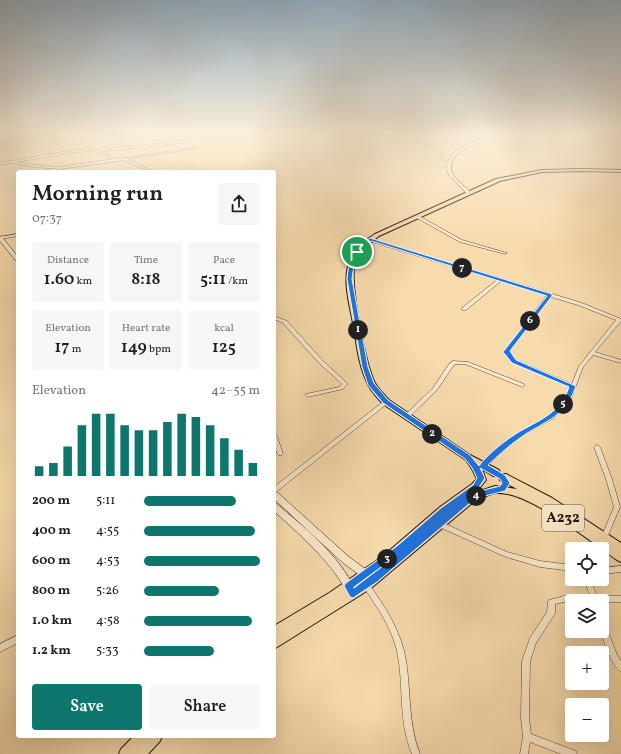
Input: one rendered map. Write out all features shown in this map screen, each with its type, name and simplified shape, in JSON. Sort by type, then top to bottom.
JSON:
[{"type":"main road","points":[[467,457],[476,467],[485,487],[497,490],[505,486],[506,483],[499,475],[467,457],[386,402],[371,383],[365,367],[350,279],[353,259],[357,252],[370,240],[469,192],[498,180],[528,173],[558,170],[621,171]]},
{"type":"main road","points":[[481,479],[488,472],[499,475]]},
{"type":"main road","name":"A232","points":[[499,475],[548,501],[621,549]]},
{"type":"main road","name":"A232","points":[[368,580],[400,548],[444,510],[475,487],[481,479]]},
{"type":"main road","name":"A232","points":[[276,632],[368,580],[467,501],[483,493],[497,490],[518,493],[548,507],[621,557]]},
{"type":"main road","name":"A232","points":[[276,642],[351,590]]},
{"type":"main road","points":[[126,754],[141,738]]},
{"type":"main road","points":[[138,754],[153,738]]},
{"type":"street","points":[[450,168],[450,172],[453,177],[469,192]]},
{"type":"street","points":[[418,217],[461,240],[505,253]]},
{"type":"street","points":[[16,235],[0,238],[16,258]]},
{"type":"street","points":[[370,240],[580,304],[619,320],[581,366],[568,399],[552,417],[514,438],[482,466]]},
{"type":"street","points":[[464,309],[500,280]]},
{"type":"street","points":[[550,295],[506,352],[514,361],[573,386]]},
{"type":"street","points":[[276,319],[285,322],[321,362],[345,384],[341,388],[308,395]]},
{"type":"street","points":[[592,353],[621,362]]},
{"type":"street","points":[[407,416],[435,389],[451,364],[455,362],[466,363],[522,385]]},
{"type":"street","points":[[276,488],[386,402]]},
{"type":"street","points":[[276,442],[280,454]]},
{"type":"street","points":[[597,447],[610,479],[617,507],[604,538]]},
{"type":"street","points":[[276,496],[368,580],[389,620],[402,658],[408,721],[413,748],[416,754]]},
{"type":"street","points":[[276,508],[331,561],[351,590]]},
{"type":"street","points":[[438,524],[506,554],[540,564],[565,567]]},
{"type":"street","points":[[609,570],[621,568]]},
{"type":"street","points":[[524,754],[527,736],[525,703],[526,661],[533,641],[550,613],[552,602],[565,599]]},
{"type":"street","points":[[609,599],[621,599]]},
{"type":"street","points":[[607,638],[614,657],[621,668]]},
{"type":"street","points":[[0,648],[16,640]]},
{"type":"street","points":[[527,736],[573,754]]},
{"type":"route","points":[[370,240],[500,280],[519,284],[550,295],[506,352],[514,361],[573,386],[568,399],[552,417],[514,438],[482,466],[503,477],[506,483],[503,489],[483,493],[467,501],[374,579],[353,594],[349,586],[386,560],[444,510],[475,487],[481,480],[476,467],[467,457],[386,402],[378,394],[371,383],[365,367],[350,279],[350,267],[357,252],[370,240]]}]
